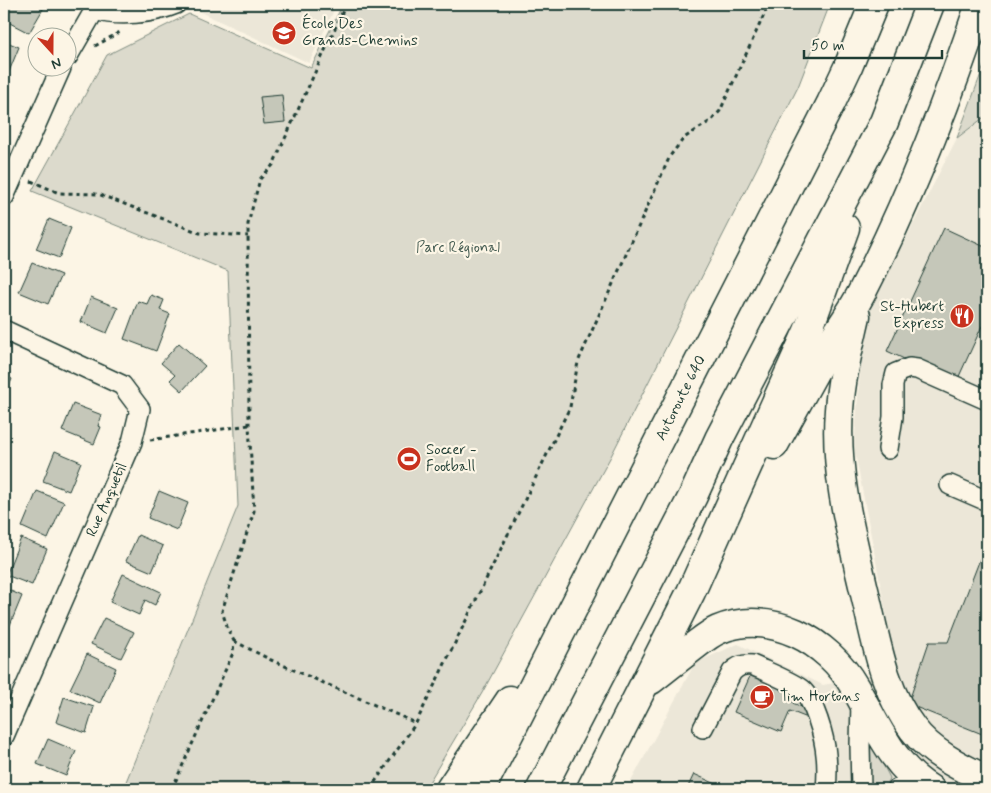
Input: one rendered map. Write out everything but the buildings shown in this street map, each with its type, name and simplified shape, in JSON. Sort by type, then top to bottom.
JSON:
[{"type":"highway","name":"Autoroute 640","points":[[481,789],[831,103],[874,4]]},
{"type":"highway","points":[[692,592],[808,331],[884,122],[930,4]]},
{"type":"highway","points":[[592,789],[692,592],[827,350],[861,295],[896,222],[928,146],[980,4]]},
{"type":"highway","points":[[541,789],[693,496],[719,439],[884,122]]},
{"type":"highway","points":[[861,295],[841,387],[839,454],[848,522],[884,673],[904,717],[923,740],[949,760],[987,780]]},
{"type":"highway","points":[[450,789],[578,600]]},
{"type":"highway","points":[[646,684],[717,631],[738,624],[760,623],[789,630],[818,646],[845,672],[890,748],[916,787]]},
{"type":"street","points":[[78,38],[96,7],[123,14],[155,10],[176,4]]},
{"type":"street","points":[[4,197],[57,78]]},
{"type":"street","name":"Rue Anquetil","points":[[4,330],[122,385],[140,409],[132,442],[4,736]]},
{"type":"street","points":[[888,449],[893,385],[896,373],[902,370],[917,368],[987,400]]},
{"type":"street","points":[[950,485],[987,501]]},
{"type":"street","points":[[702,728],[732,672],[737,667],[746,664],[752,665],[803,690],[811,703],[821,727],[827,751],[828,773],[826,789]]},
{"type":"street","points":[[861,699],[861,789]]},
{"type":"path","points":[[172,789],[233,653],[234,642],[222,611],[254,511],[249,425],[248,224],[260,179],[273,166],[346,4]]},
{"type":"path","points":[[370,789],[416,723],[570,407],[578,362],[670,156],[684,138],[712,120],[720,111],[770,4]]},
{"type":"path","points":[[14,174],[59,193],[98,194],[200,233],[248,236]]},
{"type":"path","points":[[132,442],[164,439],[249,425]]},
{"type":"path","points":[[234,642],[416,723]]},
{"type":"shaded area","name":"École Des Grands-Chemins","points":[[183,4],[337,4],[309,63]]},
{"type":"shaded area","points":[[987,115],[987,789],[627,789],[695,663],[738,644],[823,685],[897,671],[854,447],[864,321],[957,138]]},
{"type":"green space","name":"Parc Régional","points":[[343,4],[830,4],[798,87],[610,458],[482,693],[425,789],[123,789],[238,506],[228,271],[32,191],[107,55],[189,14],[311,68]]},
{"type":"green space","points":[[987,58],[987,115],[957,138]]},
{"type":"green space","points":[[873,745],[890,778],[882,786],[870,789],[870,747]]},
{"type":"place","name":"École Des Grands-Chemins","points":[[284,33]]},
{"type":"place","name":"St-Hubert Express","points":[[962,316]]},
{"type":"place","name":"Soccer - Football","points":[[409,459]]},
{"type":"place","name":"Tim Hortons","points":[[762,697]]}]
